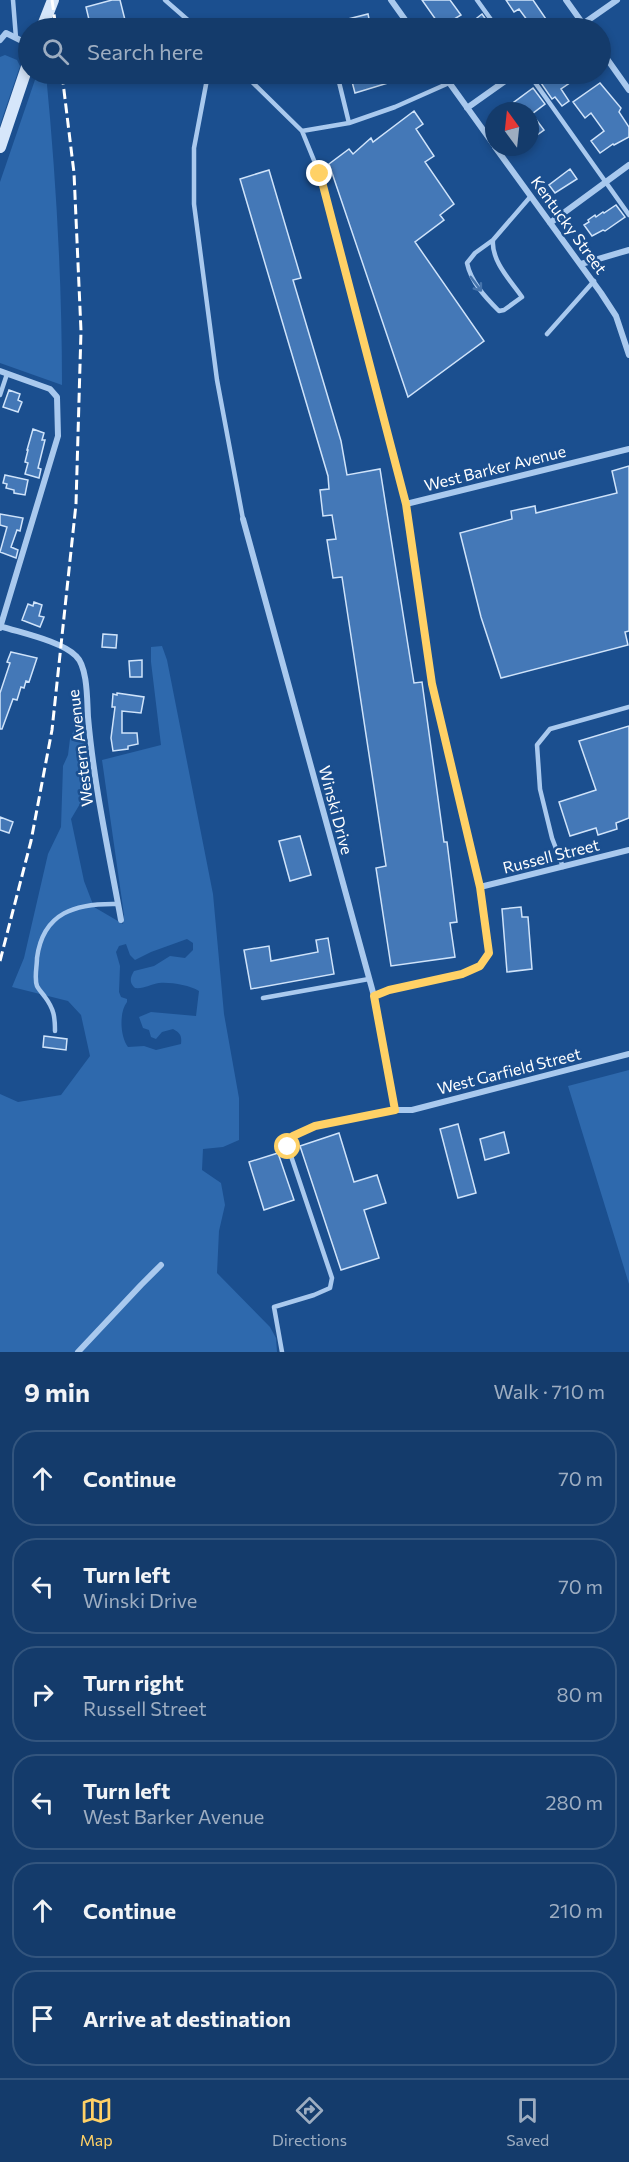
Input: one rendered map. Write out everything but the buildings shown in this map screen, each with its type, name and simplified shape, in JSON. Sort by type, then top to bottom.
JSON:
[{"type":"street","points":[[46,18],[53,0]]},
{"type":"street","points":[[391,0],[403,18]]},
{"type":"street","points":[[566,0],[577,18]]},
{"type":"street","points":[[594,18],[617,0]]},
{"type":"street","points":[[0,40],[6,33],[16,38]]},
{"type":"street","points":[[611,65],[629,90]]},
{"type":"street","points":[[0,147],[21,84]]},
{"type":"street","name":"Kentucky Street","points":[[450,84],[485,132]]},
{"type":"street","points":[[467,108],[501,84]]},
{"type":"street","name":"Kentucky Street","points":[[502,156],[594,281],[616,316],[629,355]]},
{"type":"street","points":[[550,223],[629,165]]},
{"type":"street","points":[[581,264],[629,250]]},
{"type":"street","points":[[0,371],[50,389],[57,396],[57,436],[0,627]]},
{"type":"street","name":"West Barker Avenue","points":[[374,996],[389,990],[462,974],[480,966],[489,953],[480,887],[432,684],[406,504],[629,449]]},
{"type":"street","name":"Winski Drive","points":[[243,519],[374,996],[395,1110]]},
{"type":"street","name":"Western Avenue","points":[[0,627],[61,646],[78,656],[84,672],[89,732],[100,807],[121,920]]},
{"type":"street","name":"Russell Street","points":[[480,887],[629,850]]},
{"type":"street","name":"West Garfield Street","points":[[395,1110],[412,1110],[629,1054]]},
{"type":"street","points":[[78,1352],[161,1265]]},
{"type":"lane","points":[[13,0],[16,38]]},
{"type":"lane","points":[[165,0],[186,18]]},
{"type":"lane","points":[[477,0],[490,18]]},
{"type":"lane","points":[[206,84],[194,148],[194,204],[217,380],[243,519]]},
{"type":"lane","points":[[254,84],[302,131],[320,174],[406,504]]},
{"type":"lane","points":[[339,84],[349,123]]},
{"type":"lane","points":[[302,131],[349,123],[395,107],[447,84]]},
{"type":"lane","points":[[536,84],[629,215]]},
{"type":"lane","points":[[493,240],[492,248],[501,268],[522,297],[504,310],[499,310],[469,275],[467,263],[475,253],[493,240],[531,196]]},
{"type":"lane","points":[[547,334],[594,281]]},
{"type":"lane","points":[[0,395],[7,374]]},
{"type":"lane","points":[[563,868],[552,838],[540,789],[537,745],[550,729],[629,707]]},
{"type":"lane","points":[[55,1031],[55,1014],[37,986],[37,966],[43,933],[50,922],[60,915],[97,904],[118,904]]},
{"type":"lane","points":[[263,998],[369,979]]},
{"type":"lane","points":[[282,1352],[274,1307],[330,1288],[332,1278],[288,1147],[293,1136],[315,1126],[395,1110]]},
{"type":"shaded area","points":[[5,55],[17,60],[18,72],[0,125],[0,57]]},
{"type":"shaded area","points":[[34,84],[47,84],[60,268],[62,385],[0,363],[0,182]]},
{"type":"shaded area","points":[[162,646],[167,660],[213,894],[224,1014],[239,1098],[239,1140],[223,1147],[203,1149],[202,1170],[221,1183],[225,1205],[219,1231],[217,1273],[270,1327],[276,1338],[277,1352],[0,1352],[0,1094],[18,1102],[61,1095],[90,1056],[81,1015],[68,1001],[12,987],[24,958],[48,854],[61,827],[63,766],[74,730],[82,732],[85,741],[81,761],[87,792],[71,819],[84,881],[94,907],[123,924],[124,915],[102,760],[161,745],[151,647]],"holes":[[[187,939],[193,943],[193,950],[185,958],[170,956],[154,966],[134,971],[131,978],[135,988],[169,983],[199,991],[196,1016],[151,1012],[139,1017],[143,1028],[149,1030],[151,1037],[156,1039],[162,1032],[173,1029],[180,1035],[181,1044],[156,1050],[144,1046],[128,1047],[122,1031],[122,1018],[127,999],[121,997],[119,992],[120,966],[116,952],[119,946],[126,944],[130,955],[135,960]]]},
{"type":"shaded area","points":[[629,1070],[629,1284],[568,1086]]},
{"type":"railway","points":[[52,0],[55,18]]},
{"type":"railway","points":[[0,961],[31,841],[52,730],[76,504],[81,331],[74,173],[63,84]]},
{"type":"route","points":[[288,1147],[293,1136],[315,1126],[395,1110],[374,996],[389,990],[462,974],[480,966],[489,953],[480,887],[432,684],[406,504],[320,174]]}]
